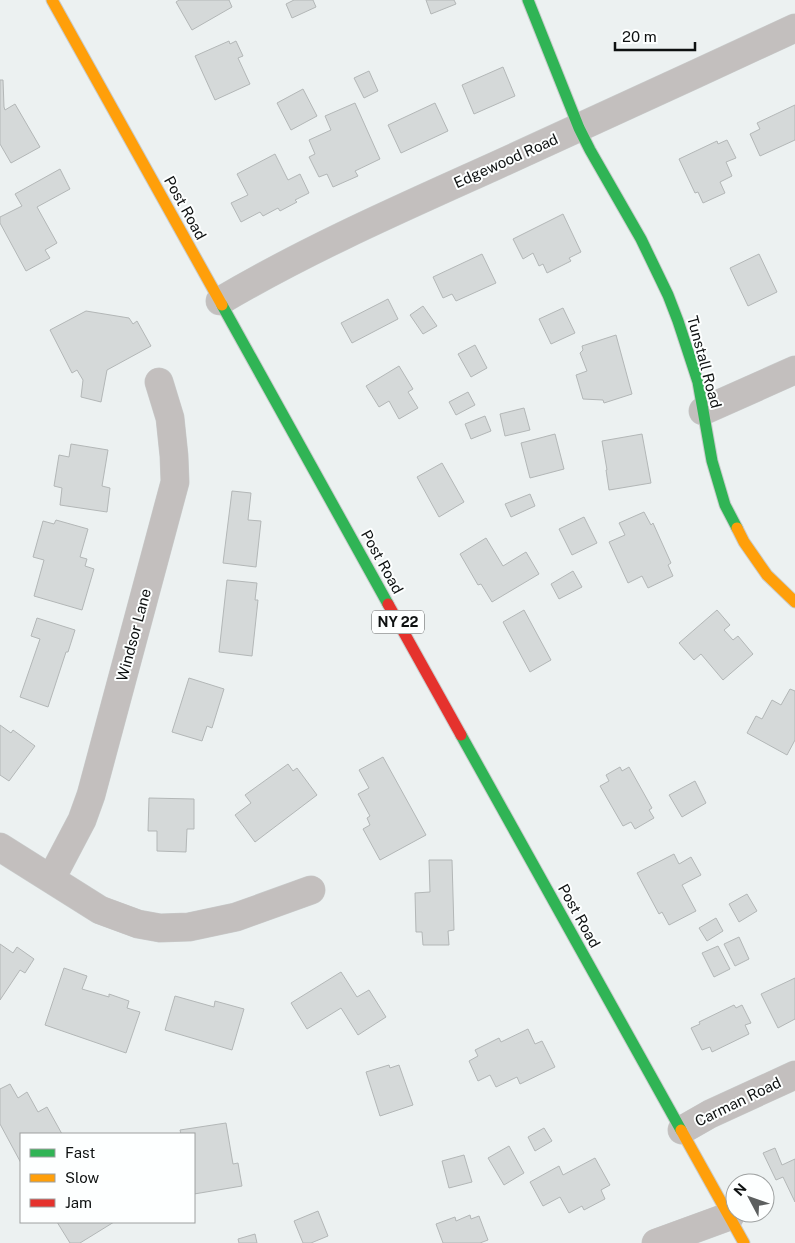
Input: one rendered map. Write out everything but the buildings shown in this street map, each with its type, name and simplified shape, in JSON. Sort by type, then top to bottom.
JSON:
[{"type":"main road","name":"Post Road","points":[[52,0],[725,1207]]},
{"type":"main road","name":"Tunstall Road","points":[[528,0],[580,128],[598,166],[641,239],[668,295],[698,382],[712,461],[725,505],[744,542],[767,575],[795,602]]},
{"type":"main road","name":"Post Road","points":[[734,1223],[744,1243]]},
{"type":"street","name":"Edgewood Road","points":[[220,301],[254,281],[375,221],[795,28]]},
{"type":"street","points":[[704,411],[795,370]]},
{"type":"street","name":"Windsor Lane","points":[[51,879],[82,820],[91,795],[175,482],[170,418],[159,382]]},
{"type":"street","points":[[0,847],[100,910],[138,924],[160,928],[189,927],[236,917],[311,890]]},
{"type":"street","name":"Carman Road","points":[[682,1130],[725,1106],[795,1074]]},
{"type":"street","points":[[656,1243],[725,1218]]},
{"type":"traffic: fast","points":[[528,0],[579,128],[641,239],[668,295],[698,382],[712,461],[725,505],[737,528]]},
{"type":"traffic: fast","points":[[222,305],[388,604]]},
{"type":"traffic: fast","points":[[461,735],[681,1130]]},
{"type":"traffic: slow","points":[[52,0],[222,305]]},
{"type":"traffic: slow","points":[[737,528],[744,542],[767,575],[795,602]]},
{"type":"traffic: slow","points":[[681,1130],[744,1243]]},
{"type":"traffic: jam","points":[[388,604],[461,735]]}]
